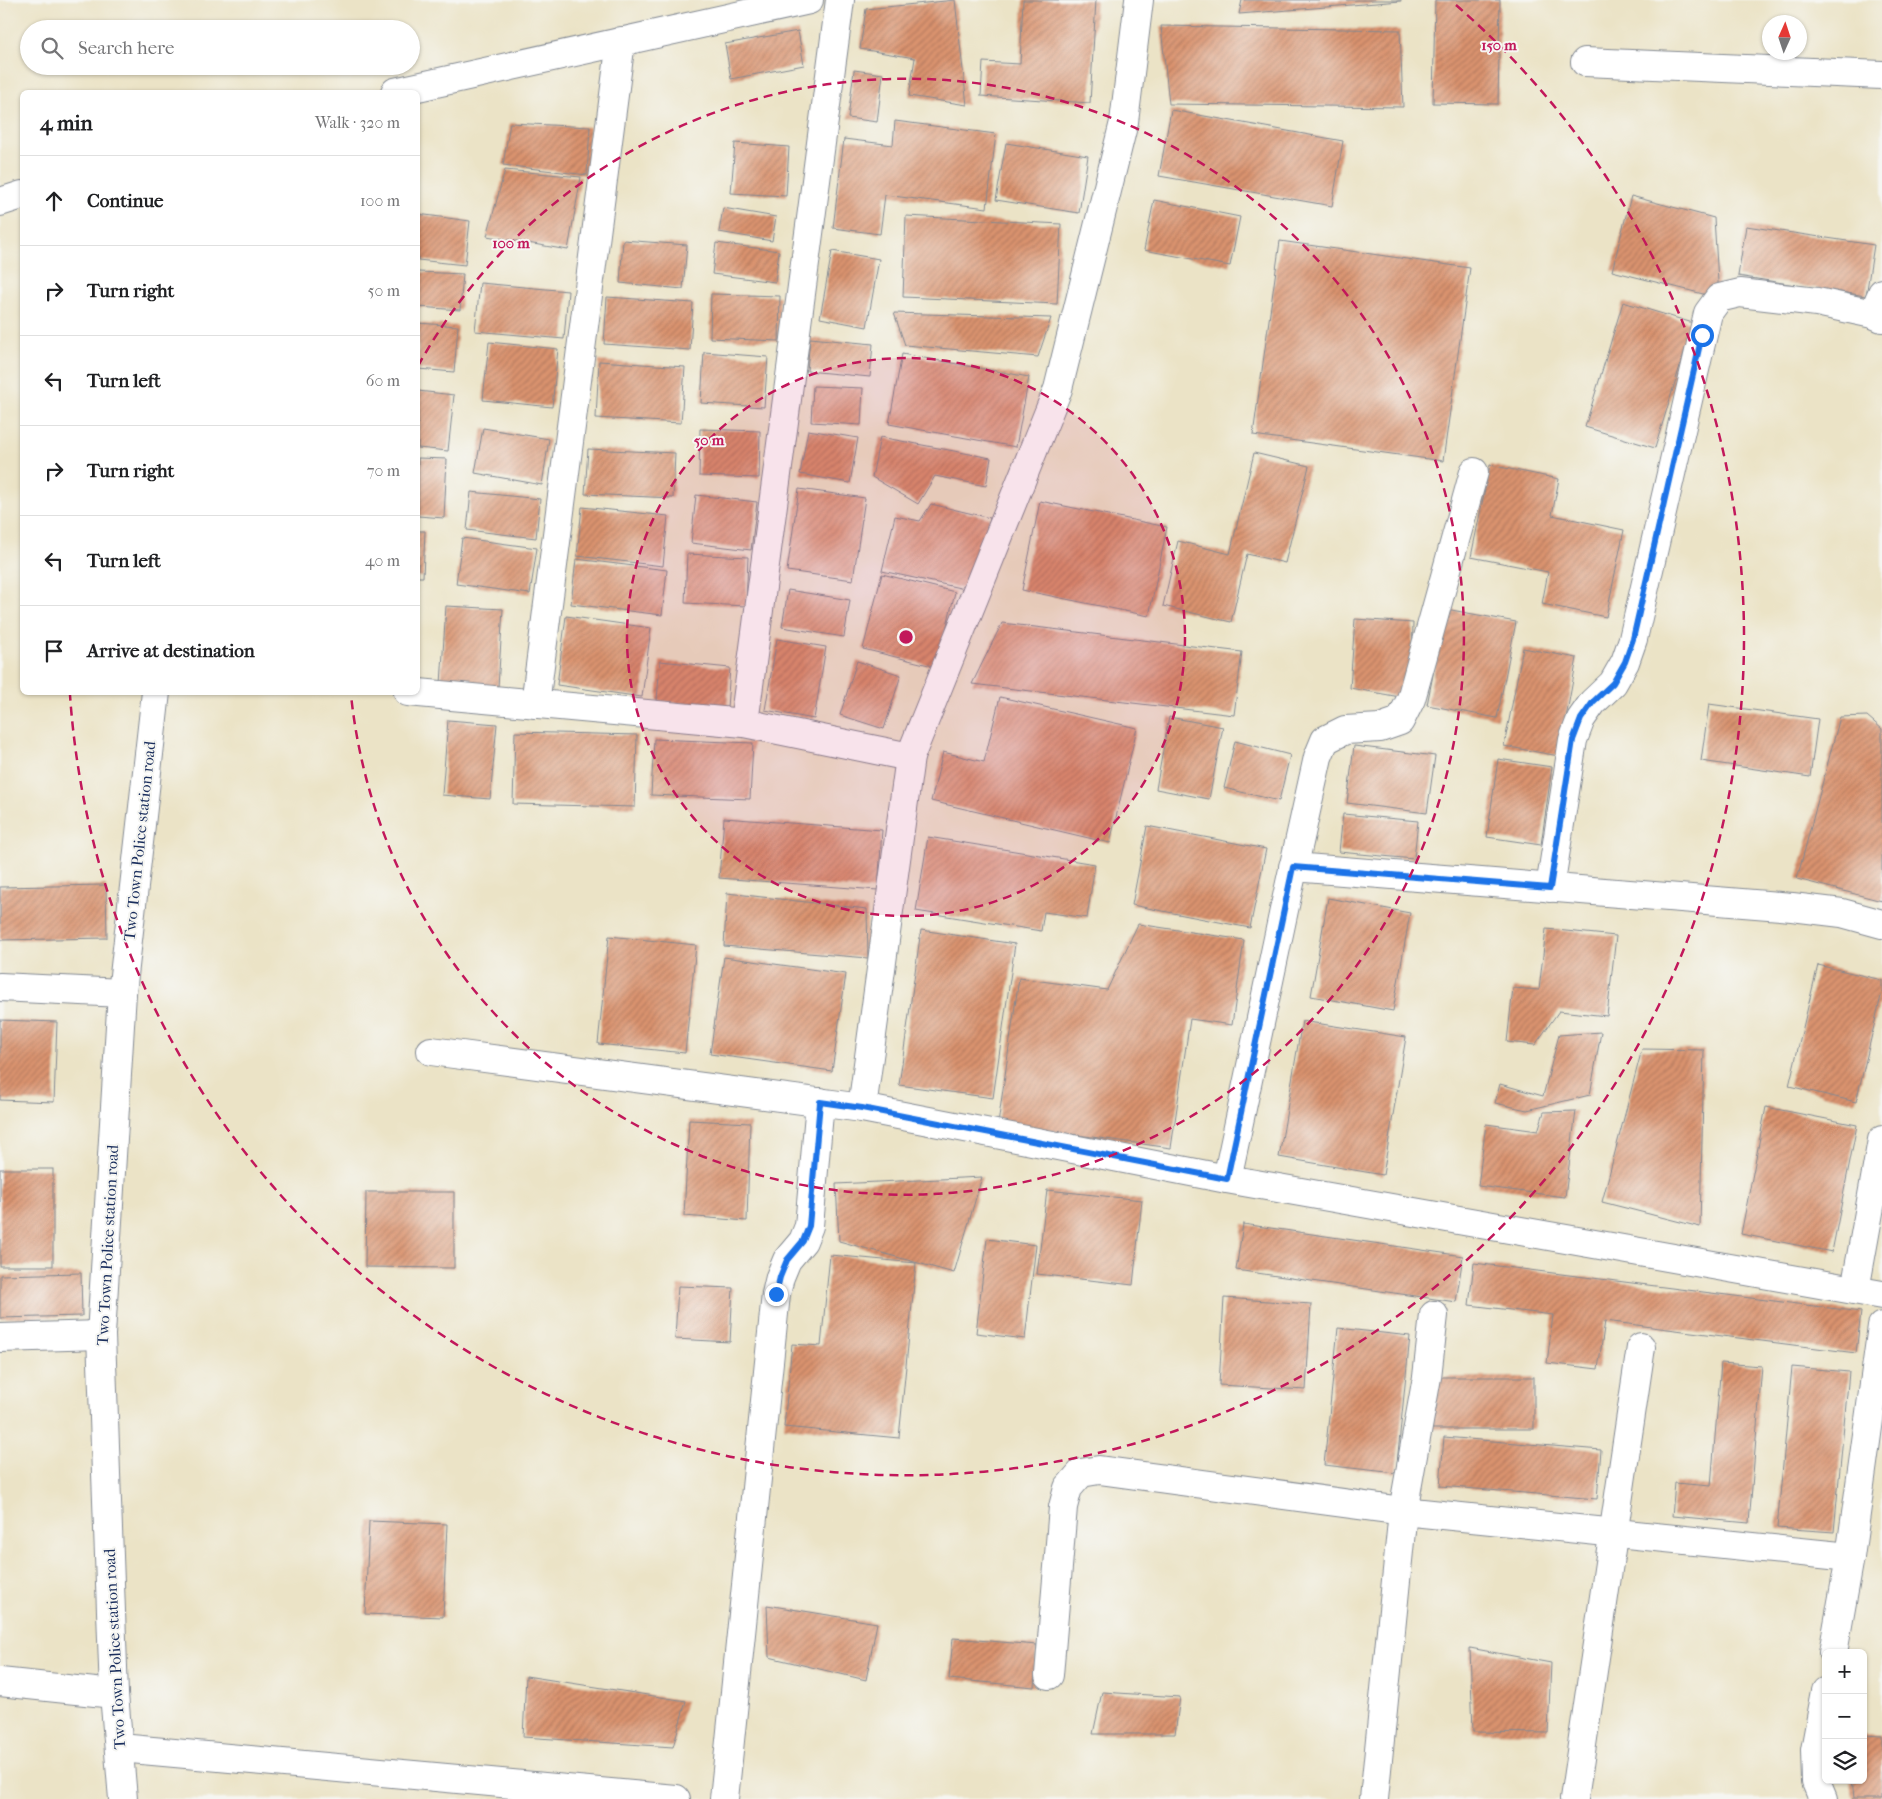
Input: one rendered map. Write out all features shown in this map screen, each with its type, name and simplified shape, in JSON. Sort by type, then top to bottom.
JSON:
[{"type":"street","points":[[404,90],[809,0]]},
{"type":"street","points":[[744,723],[840,0]]},
{"type":"street","points":[[862,1108],[910,757],[1058,389],[1124,122],[1139,0]]},
{"type":"street","points":[[535,704],[621,41]]},
{"type":"street","points":[[1584,62],[1882,75]]},
{"type":"street","points":[[0,202],[20,196]]},
{"type":"street","points":[[1550,888],[1573,740],[1581,719],[1593,702],[1613,683],[1625,662],[1633,639],[1708,313],[1719,298],[1740,292],[1879,308]]},
{"type":"street","points":[[1227,1179],[1318,757],[1326,740],[1345,730],[1380,728],[1400,721],[1411,698],[1474,472]]},
{"type":"street","points":[[420,693],[744,723],[910,757]]},
{"type":"street","name":"Two Town Police station road","points":[[123,1799],[114,1694],[101,1335],[122,994],[156,695]]},
{"type":"street","points":[[1293,867],[1792,907],[1842,914],[1882,924]]},
{"type":"street","points":[[0,987],[122,994]]},
{"type":"street","points":[[431,1050],[862,1108],[1227,1179],[1882,1295]]},
{"type":"street","points":[[724,1799],[776,1294],[787,1260],[803,1241],[809,1226],[820,1102]]},
{"type":"street","points":[[1855,1290],[1882,1140]]},
{"type":"street","points":[[1374,1799],[1403,1511],[1426,1377],[1434,1315]]},
{"type":"street","points":[[1834,1649],[1850,1557],[1882,1326]]},
{"type":"street","points":[[0,1338],[101,1335]]},
{"type":"street","points":[[1574,1799],[1642,1347]]},
{"type":"street","points":[[1049,1675],[1063,1507],[1068,1488],[1081,1472],[1100,1470],[1403,1511],[1850,1557]]},
{"type":"street","points":[[0,1682],[114,1694]]},
{"type":"street","points":[[1823,1799],[1816,1782],[1815,1750],[1826,1694]]},
{"type":"street","points":[[120,1748],[676,1799]]},
{"type":"building","points":[[955,0],[967,105],[909,96],[915,58],[860,49],[866,9]]},
{"type":"building","points":[[1023,0],[1096,0],[1090,103],[981,96],[983,62],[1020,64]]},
{"type":"building","points":[[1242,0],[1401,0],[1401,1],[1239,14]]},
{"type":"building","points":[[1435,0],[1500,0],[1498,104],[1433,103]]},
{"type":"building","points":[[1161,26],[1400,30],[1403,107],[1169,104]]},
{"type":"building","points":[[798,31],[804,65],[731,79],[725,44]]},
{"type":"building","points":[[854,70],[883,74],[877,122],[848,118]]},
{"type":"building","points":[[1171,110],[1343,141],[1332,206],[1159,176]]},
{"type":"building","points":[[895,121],[996,134],[987,208],[885,195],[880,234],[833,228],[844,139],[893,145]]},
{"type":"building","points":[[510,123],[590,127],[587,175],[503,165]]},
{"type":"building","points":[[735,143],[789,147],[786,196],[731,193]]},
{"type":"building","points":[[1006,143],[1088,156],[1079,213],[996,200]]},
{"type":"building","points":[[505,170],[581,177],[568,250],[487,236]]},
{"type":"building","points":[[1631,196],[1714,218],[1719,298],[1612,271]]},
{"type":"building","points":[[1154,200],[1240,217],[1230,266],[1144,250]]},
{"type":"building","points":[[723,208],[776,217],[772,241],[719,232]]},
{"type":"building","points":[[420,214],[470,221],[465,265],[420,260]]},
{"type":"building","points":[[906,216],[1061,224],[1057,304],[903,297]]},
{"type":"building","points":[[1746,226],[1874,245],[1866,296],[1738,276]]},
{"type":"building","points":[[623,240],[687,245],[683,289],[620,283]]},
{"type":"building","points":[[1280,241],[1470,268],[1443,461],[1253,435]]},
{"type":"building","points":[[716,243],[779,251],[775,282],[712,274]]},
{"type":"building","points":[[832,251],[879,259],[867,327],[820,318]]},
{"type":"building","points":[[420,272],[463,274],[460,310],[420,307]]},
{"type":"building","points":[[480,283],[568,291],[564,339],[475,331]]},
{"type":"building","points":[[711,294],[780,296],[779,341],[710,338]]},
{"type":"building","points":[[607,297],[693,303],[690,350],[604,344]]},
{"type":"building","points":[[1623,302],[1693,323],[1655,448],[1585,427]]},
{"type":"building","points":[[894,313],[1051,318],[1038,357],[905,345]]},
{"type":"building","points":[[420,323],[458,326],[454,372],[420,369]]},
{"type":"building","points":[[810,338],[873,344],[870,377],[807,371]]},
{"type":"building","points":[[489,342],[558,349],[552,407],[483,400]]},
{"type":"building","points":[[704,352],[768,357],[764,407],[701,403]]},
{"type":"building","points":[[902,354],[1029,377],[1016,447],[889,424]]},
{"type":"building","points":[[599,361],[685,367],[681,423],[596,418]]},
{"type":"building","points":[[813,386],[863,388],[861,425],[811,422]]},
{"type":"building","points":[[420,391],[454,395],[448,451],[420,448]]},
{"type":"building","points":[[483,428],[549,439],[542,485],[475,473]]},
{"type":"building","points":[[700,429],[760,431],[759,478],[699,476]]},
{"type":"building","points":[[808,430],[858,438],[850,483],[800,474]]},
{"type":"building","points":[[880,437],[991,458],[986,486],[935,476],[918,504],[872,477]]},
{"type":"building","points":[[588,449],[675,453],[673,498],[585,494]]},
{"type":"building","points":[[1254,453],[1309,466],[1285,563],[1247,554],[1231,622],[1163,606],[1178,541],[1230,554]]},
{"type":"building","points":[[420,458],[447,459],[444,518],[420,516]]},
{"type":"building","points":[[1490,465],[1559,479],[1552,515],[1624,530],[1606,617],[1542,604],[1548,572],[1471,557]]},
{"type":"building","points":[[799,489],[865,498],[853,580],[787,571]]},
{"type":"building","points":[[471,492],[540,499],[536,538],[467,530]]},
{"type":"building","points":[[696,495],[757,502],[751,550],[691,543]]},
{"type":"building","points":[[1040,501],[1167,527],[1149,616],[1022,590]]},
{"type":"building","points":[[931,504],[990,518],[974,591],[882,571],[895,516],[920,521]]},
{"type":"building","points":[[582,507],[668,516],[663,566],[577,556]]},
{"type":"building","points":[[420,531],[425,531],[423,577],[420,577]]},
{"type":"building","points":[[462,538],[537,548],[530,594],[456,584]]},
{"type":"building","points":[[687,554],[748,557],[746,606],[685,603]]},
{"type":"building","points":[[576,559],[667,570],[662,615],[571,604]]},
{"type":"building","points":[[882,574],[955,592],[937,667],[863,649]]},
{"type":"building","points":[[788,590],[850,600],[844,637],[782,627]]},
{"type":"building","points":[[446,606],[503,609],[498,687],[441,684]]},
{"type":"building","points":[[1446,609],[1516,622],[1497,718],[1427,705]]},
{"type":"building","points":[[566,616],[651,628],[642,697],[557,685]]},
{"type":"building","points":[[1355,619],[1413,623],[1411,699],[1350,688]]},
{"type":"building","points":[[1002,623],[1242,652],[1234,715],[972,684]]},
{"type":"building","points":[[777,639],[826,647],[814,719],[765,710]]},
{"type":"building","points":[[1523,648],[1577,658],[1559,756],[1504,746]]},
{"type":"building","points":[[660,661],[730,668],[727,708],[657,701]]},
{"type":"building","points":[[857,661],[901,675],[884,729],[840,715]]},
{"type":"building","points":[[1000,697],[1137,728],[1110,843],[931,801],[943,752],[984,762]]},
{"type":"building","points":[[1709,704],[1818,719],[1810,777],[1701,761]]},
{"type":"building","points":[[1867,716],[1882,729],[1882,901],[1797,879],[1840,717]]},
{"type":"building","points":[[1169,717],[1223,727],[1209,799],[1156,789]]},
{"type":"building","points":[[448,720],[497,724],[490,799],[442,795]]},
{"type":"building","points":[[515,732],[637,735],[635,807],[513,804]]},
{"type":"building","points":[[654,739],[753,743],[750,799],[651,795]]},
{"type":"building","points":[[1235,741],[1290,755],[1279,801],[1224,788]]},
{"type":"building","points":[[1354,746],[1435,756],[1427,813],[1347,803]]},
{"type":"building","points":[[1498,759],[1552,767],[1541,845],[1487,837]]},
{"type":"building","points":[[1343,814],[1418,821],[1414,859],[1339,852]]},
{"type":"building","points":[[724,818],[882,830],[878,890],[719,878]]},
{"type":"building","points":[[1147,826],[1266,849],[1250,928],[1132,905]]},
{"type":"building","points":[[928,837],[1095,864],[1087,918],[1044,912],[1041,931],[916,911]]},
{"type":"building","points":[[106,885],[107,938],[0,940],[0,887]]},
{"type":"building","points":[[727,893],[867,909],[868,958],[724,946]]},
{"type":"building","points":[[1328,898],[1410,913],[1393,1011],[1311,996]]},
{"type":"building","points":[[1138,924],[1244,940],[1232,1025],[1190,1019],[1171,1148],[998,1124],[1019,978],[1107,990]]},
{"type":"building","points":[[1546,929],[1616,936],[1607,1016],[1559,1011],[1535,1045],[1507,1042],[1513,988],[1539,990]]},
{"type":"building","points":[[921,930],[1015,944],[993,1098],[899,1085]]},
{"type":"building","points":[[609,936],[696,945],[685,1053],[598,1044]]},
{"type":"building","points":[[724,957],[846,974],[832,1071],[710,1054]]},
{"type":"building","points":[[1818,965],[1882,980],[1882,992],[1856,1102],[1789,1086]]},
{"type":"building","points":[[0,1020],[57,1022],[54,1102],[0,1100]]},
{"type":"building","points":[[1302,1021],[1406,1037],[1383,1175],[1279,1157]]},
{"type":"building","points":[[1601,1032],[1590,1095],[1527,1110],[1495,1103],[1500,1084],[1543,1096],[1559,1035]]},
{"type":"building","points":[[1642,1049],[1704,1050],[1700,1227],[1602,1202]]},
{"type":"building","points":[[1766,1107],[1857,1125],[1832,1252],[1741,1234]]},
{"type":"building","points":[[1576,1111],[1565,1197],[1478,1186],[1486,1124],[1538,1131],[1544,1112]]},
{"type":"building","points":[[689,1120],[750,1123],[747,1221],[684,1216]]},
{"type":"building","points":[[0,1169],[53,1169],[53,1266],[0,1266]]},
{"type":"building","points":[[982,1177],[954,1273],[839,1241],[836,1184]]},
{"type":"building","points":[[1047,1190],[1142,1200],[1133,1285],[1037,1274]]},
{"type":"building","points":[[366,1192],[454,1192],[454,1268],[365,1267]]},
{"type":"building","points":[[1243,1224],[1463,1256],[1456,1302],[1236,1270]]},
{"type":"building","points":[[987,1239],[1036,1245],[1025,1339],[976,1333]]},
{"type":"building","points":[[830,1255],[916,1263],[899,1438],[784,1427],[792,1344],[821,1346]]},
{"type":"building","points":[[1474,1263],[1861,1312],[1856,1353],[1605,1321],[1598,1369],[1547,1363],[1553,1315],[1469,1305]]},
{"type":"building","points":[[81,1273],[82,1316],[0,1318],[0,1275]]},
{"type":"building","points":[[678,1286],[733,1288],[730,1342],[675,1339]]},
{"type":"building","points":[[1224,1298],[1311,1304],[1306,1390],[1219,1385]]},
{"type":"building","points":[[1338,1328],[1410,1336],[1396,1473],[1324,1465]]},
{"type":"building","points":[[1721,1363],[1762,1366],[1749,1523],[1672,1516],[1675,1483],[1711,1486]]},
{"type":"building","points":[[1792,1367],[1849,1372],[1834,1532],[1777,1528]]},
{"type":"building","points":[[1427,1377],[1534,1377],[1534,1429],[1427,1429]]},
{"type":"building","points":[[1444,1437],[1601,1450],[1597,1499],[1440,1486]]},
{"type":"building","points":[[369,1521],[447,1524],[443,1617],[365,1614]]},
{"type":"building","points":[[767,1605],[877,1623],[866,1680],[769,1657]]},
{"type":"building","points":[[953,1638],[1037,1645],[1034,1687],[949,1679]]},
{"type":"building","points":[[1470,1648],[1551,1663],[1548,1733],[1473,1732]]},
{"type":"building","points":[[526,1676],[686,1701],[673,1747],[523,1737]]},
{"type":"building","points":[[1102,1692],[1180,1697],[1175,1734],[1093,1734]]},
{"type":"building","points":[[1867,1735],[1882,1736],[1882,1799],[1853,1799],[1851,1784],[1867,1784]]},
{"type":"route","points":[[776,1294],[787,1260],[803,1241],[809,1226],[820,1102],[862,1108],[1227,1179],[1293,867],[1550,888],[1573,740],[1581,719],[1593,702],[1613,683],[1625,662],[1633,639],[1702,335]]}]
